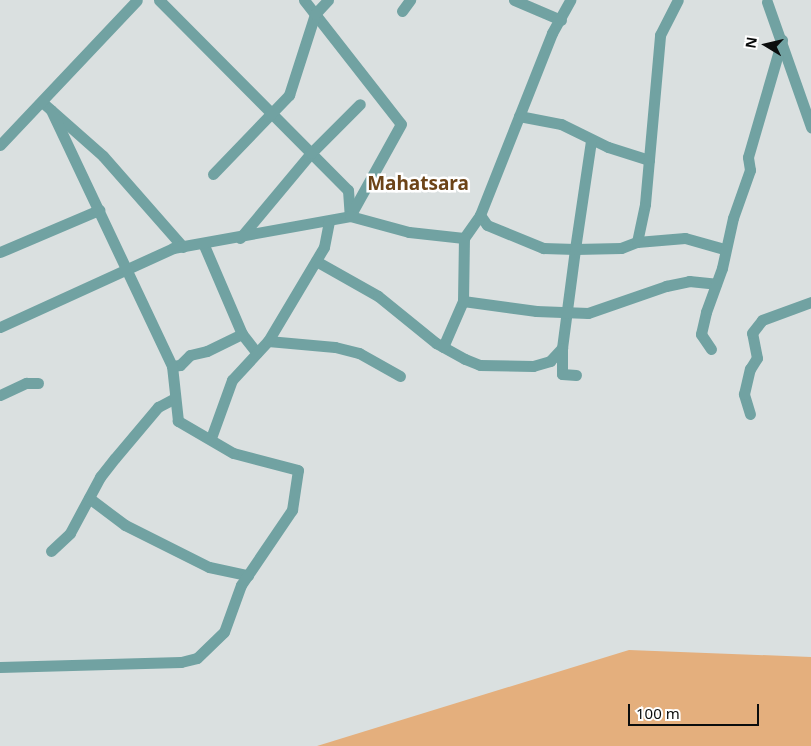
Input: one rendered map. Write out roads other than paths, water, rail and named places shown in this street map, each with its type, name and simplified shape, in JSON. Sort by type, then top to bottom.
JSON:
[{"type":"street","points":[[0,145],[137,0]]},
{"type":"street","points":[[158,0],[348,190],[350,216]]},
{"type":"street","points":[[304,0],[401,124],[350,216]]},
{"type":"street","points":[[213,174],[272,116],[289,95],[315,14],[328,0]]},
{"type":"street","points":[[402,11],[410,0]]},
{"type":"street","points":[[514,0],[561,20]]},
{"type":"street","points":[[443,347],[463,301],[464,238],[480,215],[552,32],[561,20],[570,0]]},
{"type":"street","points":[[638,242],[645,204],[660,36],[678,0]]},
{"type":"street","points":[[770,1],[811,127]]},
{"type":"street","points":[[711,349],[701,334],[724,250],[750,170],[748,157],[782,40]]},
{"type":"street","points":[[42,102],[103,156],[183,247]]},
{"type":"street","points":[[240,238],[311,153],[360,104]]},
{"type":"street","points":[[0,667],[182,662],[197,658],[224,632],[248,575],[292,510],[298,470],[232,453],[211,438],[178,421],[173,399],[172,366],[51,110]]},
{"type":"street","points":[[519,116],[561,124],[591,140],[648,160]]},
{"type":"street","points":[[562,374],[562,348],[591,140]]},
{"type":"street","points":[[0,252],[99,210]]},
{"type":"street","points":[[480,215],[488,225],[543,248],[621,248],[638,242],[685,238],[724,250]]},
{"type":"street","points":[[0,327],[126,269],[183,247],[240,238],[350,216],[409,232],[464,238]]},
{"type":"street","points":[[211,438],[232,380],[268,341],[324,247],[329,221]]},
{"type":"street","points":[[203,244],[242,334],[257,353]]},
{"type":"street","points":[[316,261],[378,296],[443,347],[480,365],[533,366],[562,374],[576,375]]},
{"type":"street","points":[[463,301],[567,314],[608,308],[666,286],[689,281],[716,284]]},
{"type":"street","points":[[750,414],[744,394],[750,369],[757,358],[752,333],[762,320],[811,302]]},
{"type":"street","points":[[172,366],[180,365],[190,355],[207,351],[242,334]]},
{"type":"street","points":[[268,341],[335,347],[359,353],[400,376]]},
{"type":"street","points":[[533,366],[550,361],[562,348]]},
{"type":"street","points":[[0,395],[26,383],[38,382]]},
{"type":"street","points":[[50,551],[70,533],[100,477],[158,406],[173,399]]},
{"type":"street","points":[[88,498],[125,525],[209,567],[248,575]]},
{"type":"district","name":"Mahatsara","points":[[418,184]]}]
